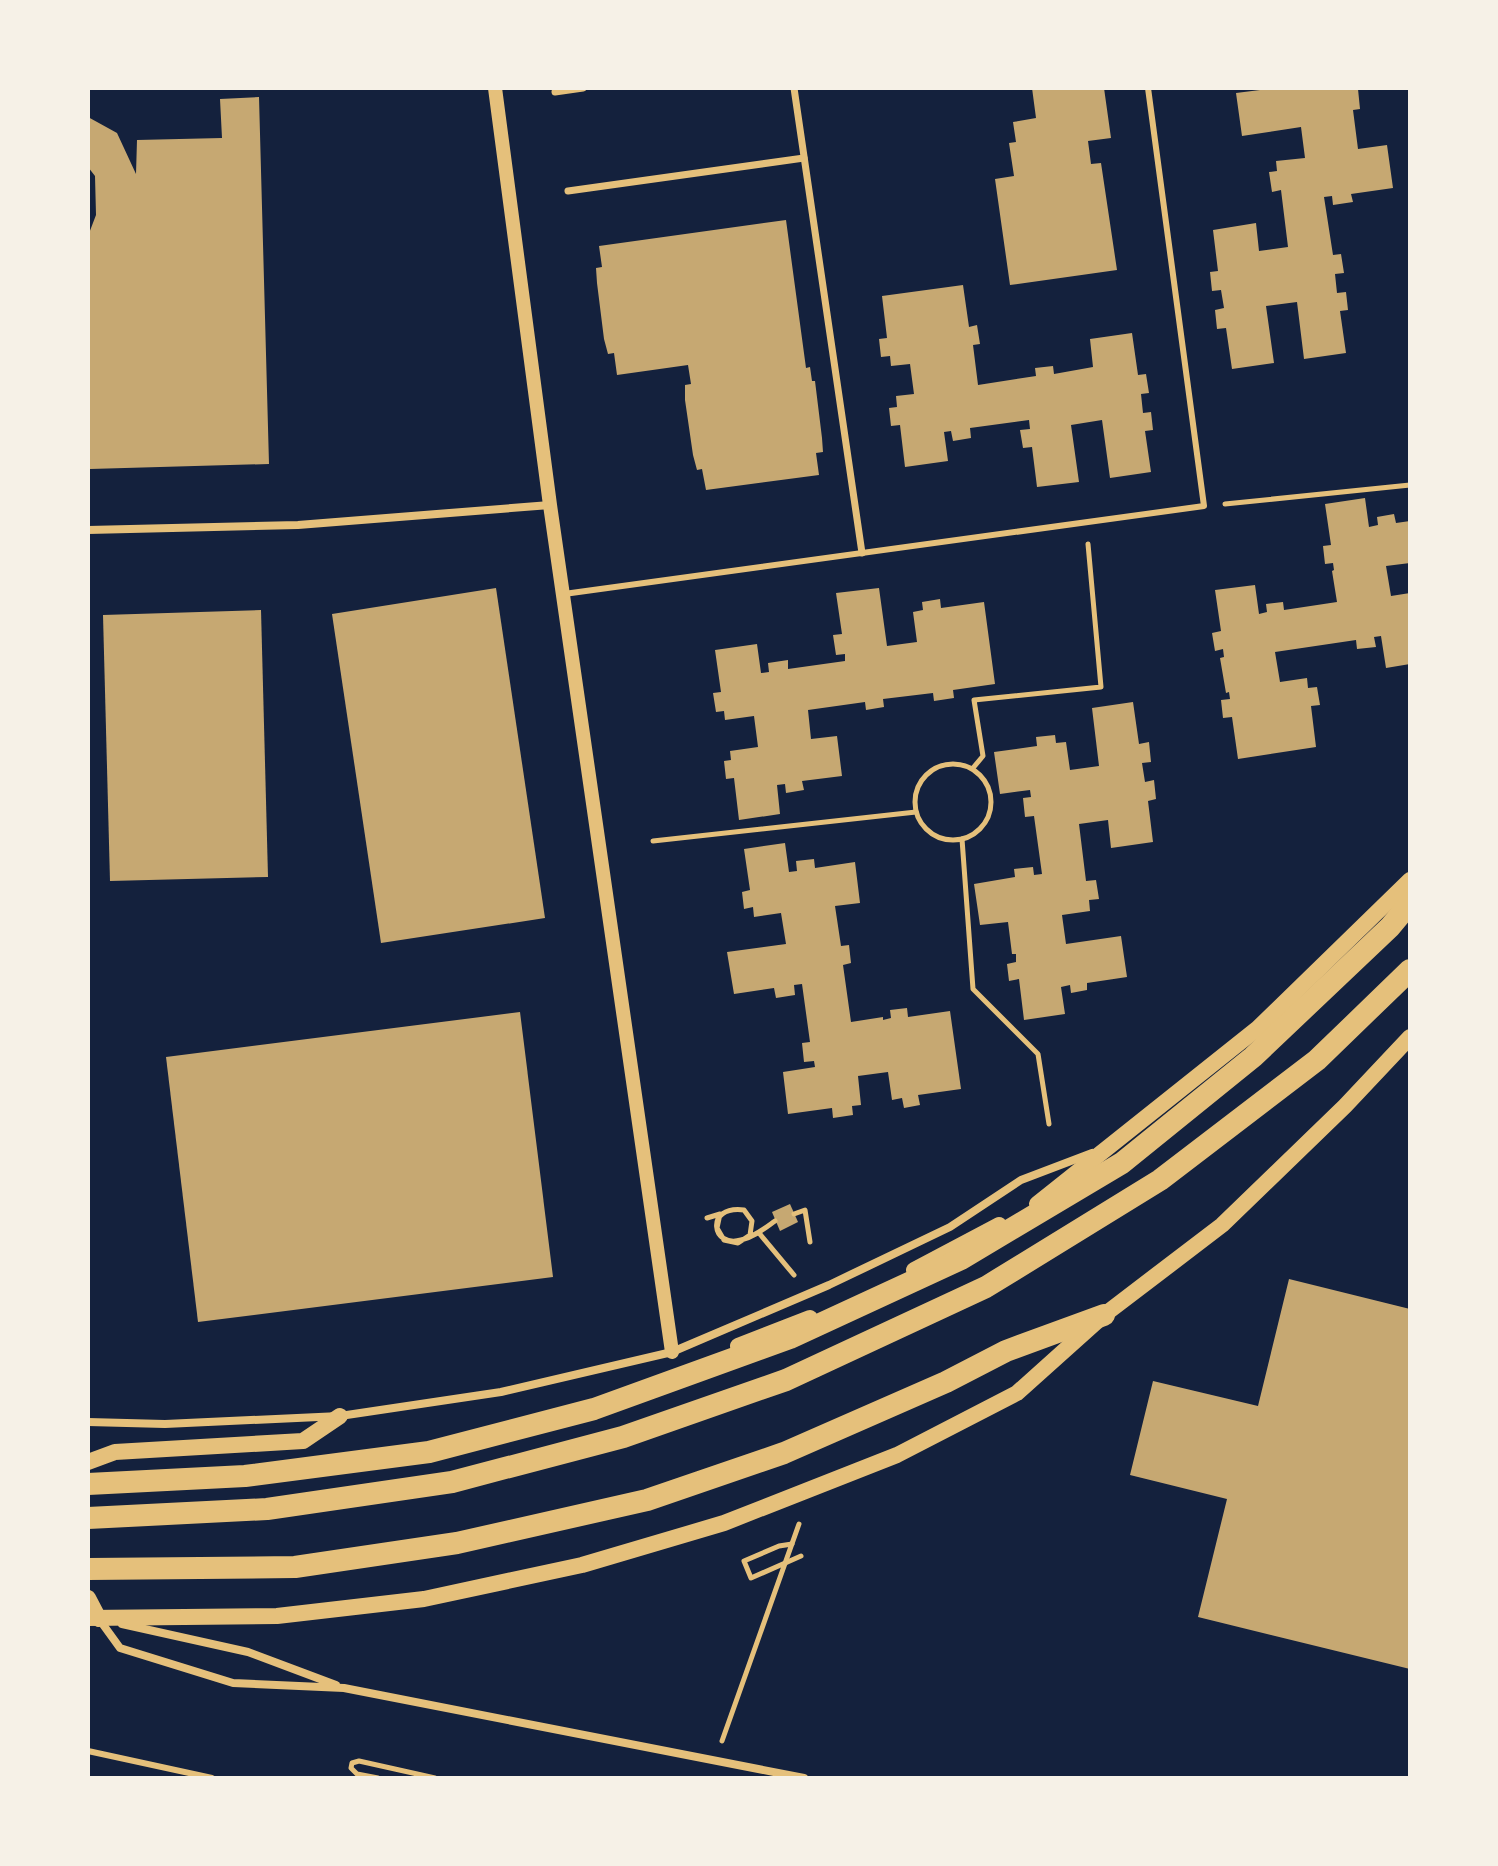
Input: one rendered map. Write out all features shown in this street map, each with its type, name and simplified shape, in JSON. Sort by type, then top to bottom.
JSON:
[{"type":"highway","points":[[88,1484],[245,1476],[429,1452],[594,1409],[790,1338],[961,1259],[1122,1163],[1253,1057],[1390,927],[1410,903]]},
{"type":"highway","points":[[88,1518],[267,1509],[452,1482],[623,1437],[786,1380],[986,1287],[1160,1180],[1317,1060],[1410,970]]},
{"type":"highway","points":[[88,1569],[295,1567],[457,1543],[647,1500],[784,1453],[946,1382],[1006,1351],[1104,1315]]},
{"type":"main road","points":[[88,1476],[163,1476],[374,1457],[574,1407],[853,1302],[1036,1205],[1258,1028],[1410,880]]},
{"type":"main road","points":[[88,1598],[93,1619],[277,1616],[424,1599],[582,1565],[724,1523],[897,1455],[1017,1393],[1104,1315],[1222,1225],[1345,1106],[1410,1037]]},
{"type":"main road","points":[[88,1462],[115,1452],[303,1441],[340,1416]]},
{"type":"street","points":[[495,88],[550,505],[672,1352]]},
{"type":"street","points":[[555,92],[583,88]]},
{"type":"street","points":[[794,88],[862,553]]},
{"type":"street","points":[[568,191],[804,158]]},
{"type":"street","points":[[88,530],[298,525],[550,505]]},
{"type":"street","points":[[88,1422],[165,1424],[340,1416],[501,1392],[672,1352],[829,1285],[950,1227],[1021,1180],[1104,1149]]},
{"type":"street","points":[[93,1619],[248,1652],[344,1688]]},
{"type":"street","points":[[93,1619],[120,1648],[233,1683],[344,1688],[804,1778]]},
{"type":"lane","points":[[564,594],[1204,506],[1148,88]]},
{"type":"lane","points":[[88,1751],[212,1778]]},
{"type":"path","points":[[1204,506],[1410,485]]},
{"type":"path","points":[[973,768],[983,756],[974,700],[1101,687],[1086,522]]},
{"type":"path","points":[[948,763],[973,768],[983,777],[992,801],[984,826],[962,839],[938,837],[921,823],[916,812],[918,786],[936,767],[948,763]]},
{"type":"path","points":[[653,841],[916,812]]},
{"type":"path","points":[[962,839],[973,989],[1038,1054],[1049,1124]]},
{"type":"path","points":[[707,1218],[730,1208],[744,1210],[752,1221],[750,1235],[738,1243],[724,1240],[717,1228],[720,1214]]},
{"type":"path","points":[[794,1214],[805,1210],[810,1242]]},
{"type":"path","points":[[720,1214],[716,1225],[719,1236],[729,1242],[741,1241],[759,1233],[775,1221]]},
{"type":"path","points":[[792,1544],[779,1546],[744,1561],[751,1578],[801,1556]]},
{"type":"path","points":[[378,1778],[357,1774],[351,1768],[352,1763],[359,1761],[435,1778]]},
{"type":"building","points":[[1032,88],[1104,88],[1111,138],[1088,141],[1091,164],[1101,163],[1117,270],[1010,285],[995,179],[1014,176],[1009,143],[1016,142],[1013,122],[1036,118]]},
{"type":"building","points":[[1275,88],[1358,89],[1360,109],[1353,110],[1358,149],[1387,145],[1393,188],[1351,194],[1353,202],[1333,205],[1332,196],[1324,197],[1333,255],[1341,254],[1344,273],[1335,274],[1337,293],[1346,292],[1348,310],[1340,311],[1346,353],[1304,359],[1297,302],[1266,306],[1274,363],[1232,369],[1226,328],[1217,329],[1215,310],[1224,308],[1221,290],[1212,291],[1210,272],[1218,271],[1213,230],[1256,223],[1259,251],[1288,247],[1281,190],[1272,192],[1269,172],[1277,171],[1276,161],[1305,158],[1301,127],[1242,136],[1236,93]]},
{"type":"building","points":[[259,97],[269,464],[90,469],[88,236],[96,215],[95,176],[88,167],[88,117],[117,133],[136,174],[137,140],[222,138],[220,99]]},
{"type":"building","points":[[786,220],[806,368],[810,367],[812,381],[815,381],[823,452],[816,453],[819,475],[706,490],[702,469],[697,470],[693,455],[685,400],[685,385],[691,384],[688,365],[617,375],[614,353],[608,354],[604,339],[596,268],[602,267],[599,246]]},
{"type":"building","points":[[963,285],[969,327],[977,325],[980,344],[973,345],[978,385],[1036,376],[1035,368],[1053,366],[1054,374],[1093,367],[1090,339],[1132,333],[1138,375],[1146,374],[1149,393],[1141,394],[1143,413],[1151,412],[1153,430],[1145,431],[1151,472],[1110,478],[1102,420],[1071,425],[1079,482],[1037,487],[1032,447],[1023,448],[1020,430],[1030,429],[1029,420],[970,428],[971,438],[953,441],[951,431],[944,432],[948,461],[905,467],[900,425],[891,426],[889,408],[897,407],[896,396],[914,394],[910,364],[891,366],[890,356],[881,357],[879,339],[887,338],[882,296]]},
{"type":"building","points":[[1365,498],[1369,527],[1378,525],[1377,517],[1394,514],[1396,523],[1410,521],[1410,563],[1386,566],[1391,596],[1410,593],[1410,664],[1386,668],[1381,636],[1374,637],[1376,647],[1357,649],[1356,640],[1275,652],[1280,682],[1307,678],[1308,688],[1317,687],[1320,705],[1311,706],[1316,747],[1238,759],[1232,717],[1223,718],[1221,700],[1230,699],[1229,692],[1226,693],[1220,658],[1224,657],[1223,649],[1215,651],[1212,633],[1221,631],[1215,590],[1255,585],[1259,614],[1267,612],[1266,604],[1283,602],[1284,610],[1337,602],[1333,563],[1325,564],[1323,546],[1331,545],[1325,504]]},
{"type":"building","points":[[496,588],[545,918],[381,943],[332,614]]},
{"type":"building","points":[[879,588],[887,646],[917,642],[913,612],[923,610],[922,602],[940,599],[941,608],[984,602],[995,684],[953,690],[954,698],[934,701],[933,693],[883,699],[884,707],[866,710],[865,702],[808,710],[811,739],[837,736],[842,776],[802,781],[804,790],[786,793],[785,784],[777,785],[780,814],[739,820],[734,778],[726,779],[724,761],[731,760],[730,751],[758,747],[754,716],[725,720],[724,711],[716,712],[713,693],[721,692],[715,650],[757,644],[761,673],[769,672],[768,663],[788,660],[788,669],[845,661],[845,654],[836,655],[833,635],[842,634],[836,593]]},
{"type":"building","points":[[261,610],[268,877],[110,881],[103,615]]},
{"type":"building","points":[[1133,702],[1139,744],[1149,742],[1151,762],[1142,763],[1145,782],[1154,780],[1156,799],[1148,801],[1153,842],[1111,848],[1108,820],[1079,824],[1086,881],[1096,880],[1099,899],[1089,900],[1090,911],[1062,915],[1066,944],[1121,936],[1127,977],[1087,983],[1087,990],[1071,993],[1070,985],[1061,987],[1065,1014],[1024,1020],[1019,979],[1009,981],[1007,964],[1016,962],[1016,954],[1012,954],[1008,922],[980,925],[974,884],[1015,877],[1014,869],[1033,867],[1034,875],[1042,874],[1034,816],[1025,817],[1023,798],[1031,797],[1030,790],[1000,794],[994,752],[1037,746],[1036,737],[1055,735],[1056,743],[1066,742],[1070,770],[1099,766],[1092,708]]},
{"type":"building","points":[[785,843],[789,872],[797,871],[796,861],[814,859],[815,868],[855,862],[860,903],[835,906],[841,946],[849,945],[851,963],[843,965],[851,1022],[891,1018],[890,1010],[907,1008],[908,1017],[950,1011],[961,1089],[918,1095],[920,1105],[904,1108],[902,1098],[892,1100],[888,1072],[858,1076],[861,1105],[852,1106],[853,1115],[833,1118],[832,1108],[788,1114],[783,1072],[815,1067],[814,1061],[804,1062],[802,1043],[810,1042],[802,984],[794,985],[795,995],[776,998],[774,988],[734,994],[727,952],[786,944],[781,913],[754,917],[753,907],[744,909],[742,892],[750,890],[744,849]]},
{"type":"building","points":[[520,1012],[553,1277],[198,1322],[166,1057]]},
{"type":"building","points":[[790,1204],[798,1222],[780,1231],[772,1212]]},
{"type":"building","points":[[1289,1279],[1410,1309],[1410,1669],[1198,1617],[1227,1499],[1130,1475],[1153,1381],[1258,1406]]}]
